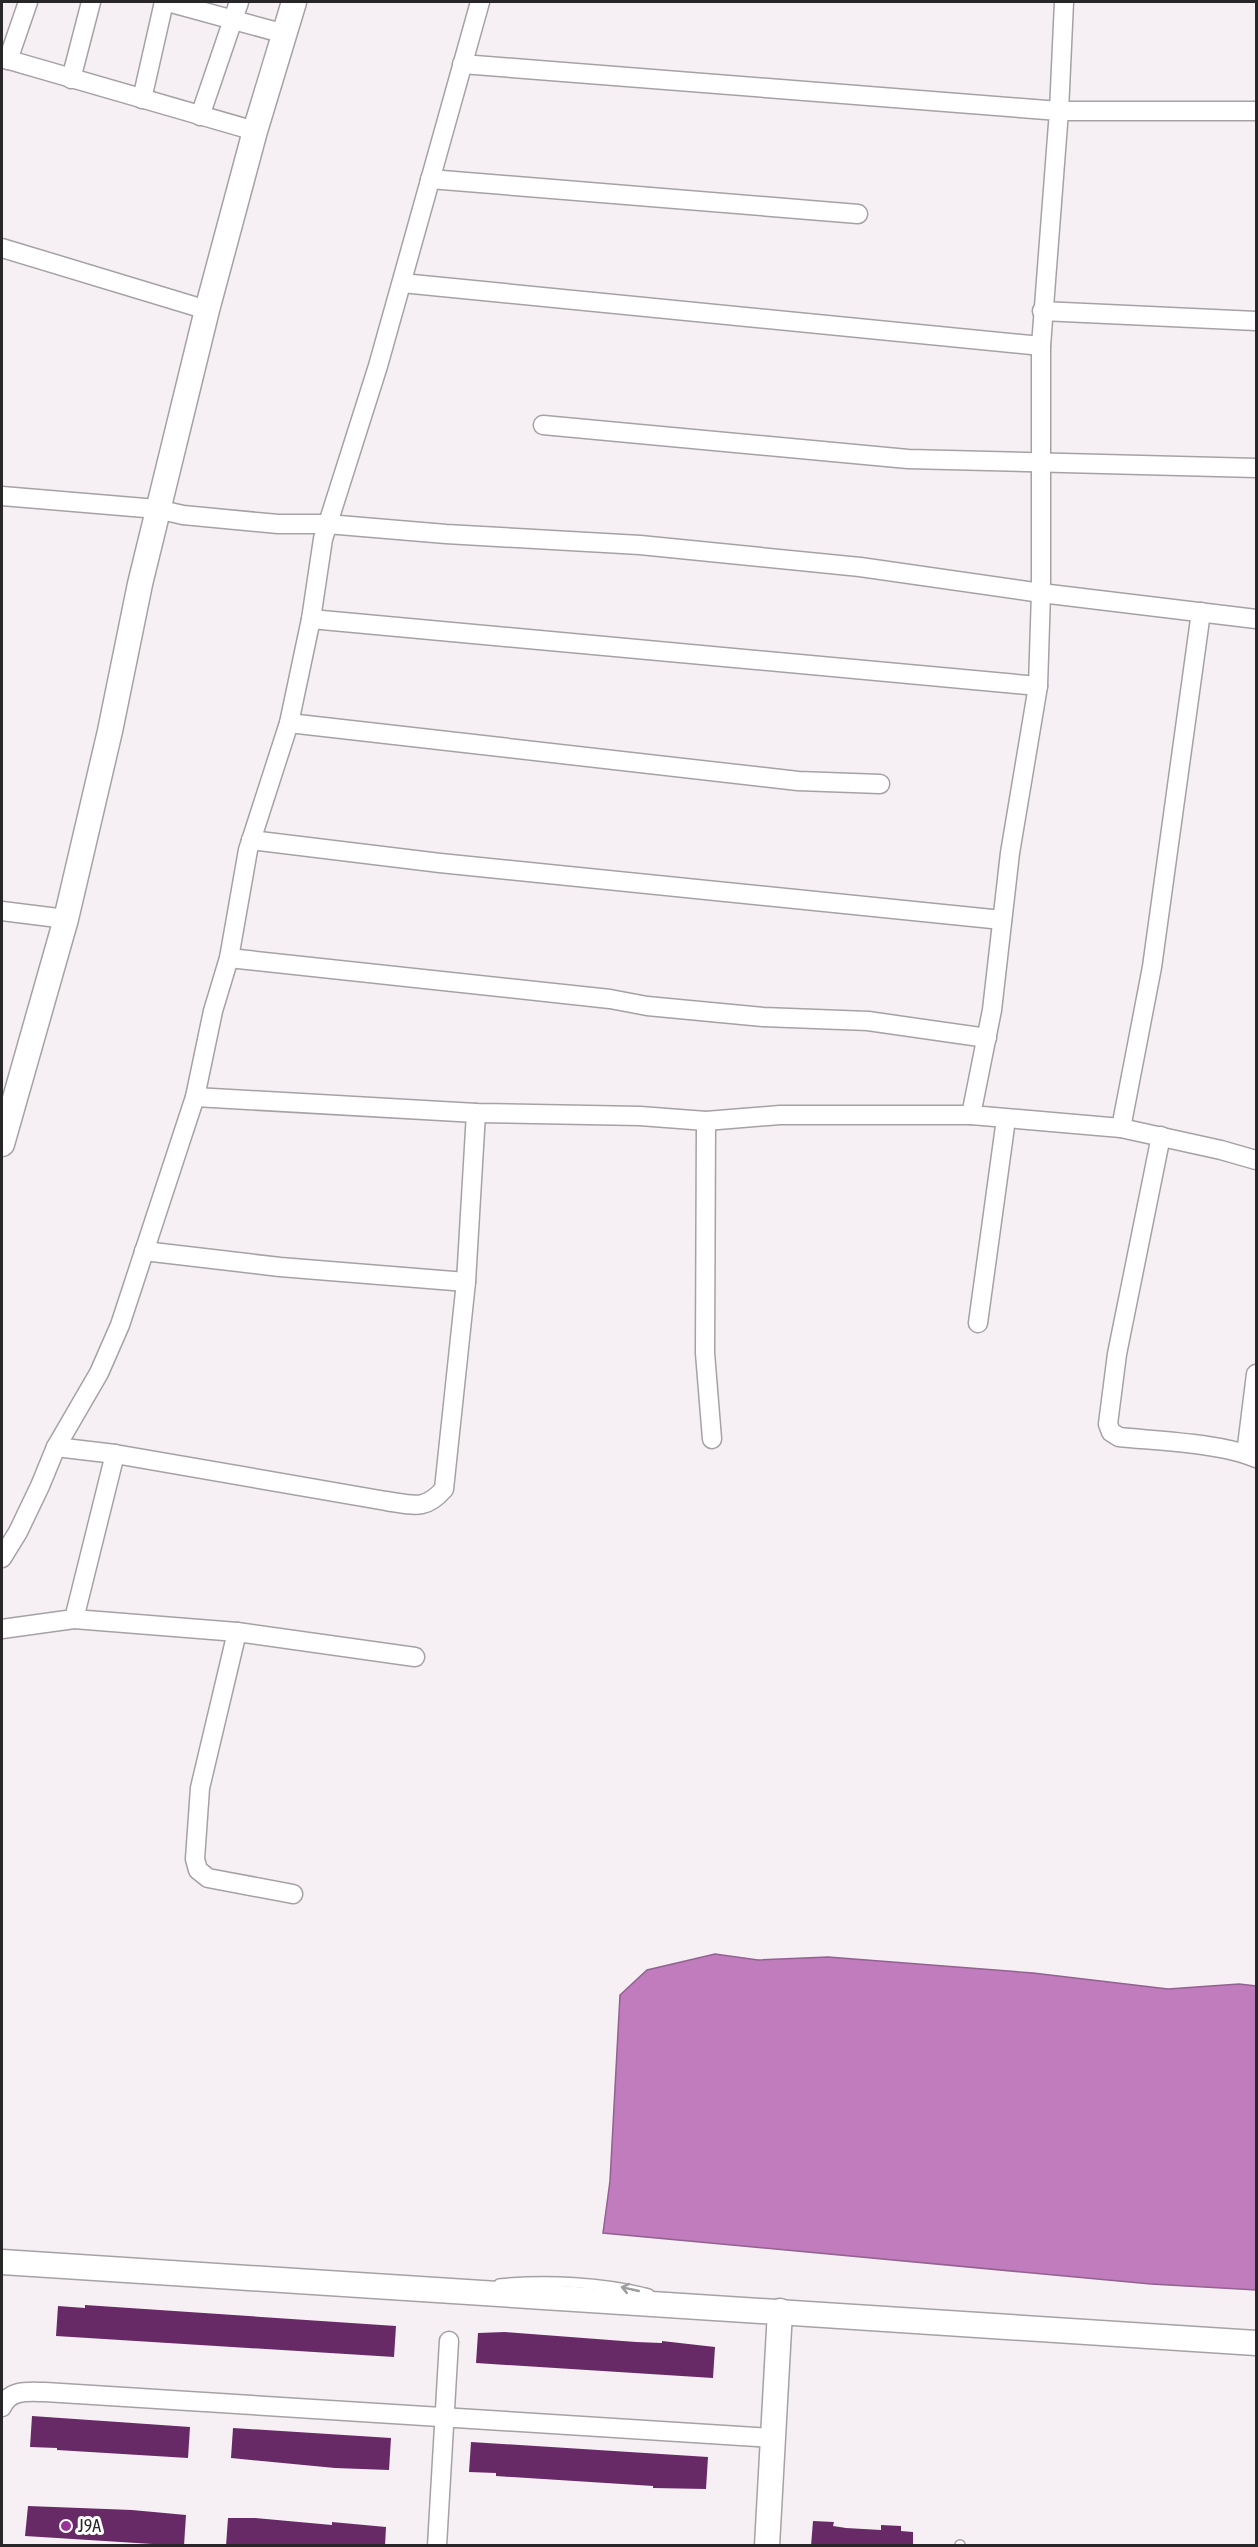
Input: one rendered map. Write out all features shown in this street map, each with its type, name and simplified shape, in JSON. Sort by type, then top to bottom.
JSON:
[{"type":"street","points":[[28,2],[5,59],[255,131]]},
{"type":"street","points":[[72,79],[91,2]]},
{"type":"street","points":[[142,99],[166,2],[285,34]]},
{"type":"street","points":[[200,116],[239,2]]},
{"type":"street","points":[[2,1144],[8,1096],[66,919],[111,731],[140,584],[207,310],[255,131],[294,2]]},
{"type":"street","points":[[2,1558],[35,1496],[56,1447],[99,1373],[120,1325],[195,1097],[213,1011],[229,958],[251,840],[289,723],[327,524],[378,366],[480,2]]},
{"type":"street","points":[[971,1115],[987,1038],[1010,853],[1038,686],[1041,593],[1042,311],[1059,111],[1064,2]]},
{"type":"street","points":[[462,64],[1059,111],[1257,111]]},
{"type":"street","points":[[430,179],[858,214]]},
{"type":"street","points":[[2,248],[207,310]]},
{"type":"street","points":[[402,283],[1041,346]]},
{"type":"street","points":[[1042,311],[1257,321]]},
{"type":"street","points":[[543,425],[908,459],[1257,468]]},
{"type":"street","points":[[2,496],[158,509],[183,515],[278,524],[327,524],[425,533],[640,545],[860,567],[1041,593],[1257,619]]},
{"type":"street","points":[[1121,1128],[1152,967],[1201,612]]},
{"type":"street","points":[[310,619],[1038,686]]},
{"type":"street","points":[[289,723],[798,781],[880,784]]},
{"type":"street","points":[[251,840],[440,862],[1002,920]]},
{"type":"street","points":[[2,911],[66,919]]},
{"type":"street","points":[[229,958],[610,999],[647,1006],[762,1017],[868,1021],[987,1038]]},
{"type":"street","points":[[195,1097],[476,1113],[640,1116],[706,1121],[780,1115],[971,1115],[1121,1128],[1257,1160]]},
{"type":"street","points":[[56,1447],[115,1455],[386,1502],[416,1505],[432,1502],[444,1489],[466,1282],[476,1113]]},
{"type":"street","points":[[978,1323],[1006,1119]]},
{"type":"street","points":[[706,1121],[705,1353],[712,1439]]},
{"type":"street","points":[[1161,1136],[1117,1354],[1108,1424],[1111,1432],[1119,1437],[1183,1444],[1251,1456],[1257,1374]]},
{"type":"street","points":[[144,1251],[291,1268],[466,1282]]},
{"type":"street","points":[[74,1619],[115,1455]]},
{"type":"street","points":[[2,1629],[74,1619],[237,1632],[415,1657]]},
{"type":"street","points":[[237,1632],[200,1788],[195,1858],[198,1870],[208,1878],[293,1894]]},
{"type":"street","points":[[2,2262],[1257,2343]]},
{"type":"street","points":[[767,2546],[780,2311]]},
{"type":"street","points":[[437,2546],[449,2341]]},
{"type":"street","points":[[2,2407],[12,2394],[45,2392],[773,2438]]},
{"type":"shaded area","points":[[715,1954],[758,1960],[828,1957],[1033,1973],[1168,1989],[1239,1984],[1256,1986],[1256,2290],[1151,2284],[603,2233],[610,2181],[620,1995],[647,1970]]},
{"type":"building","points":[[85,2305],[396,2326],[394,2357],[56,2336],[58,2306],[85,2308]]},
{"type":"building","points":[[505,2332],[636,2342],[662,2343],[662,2341],[715,2347],[713,2378],[476,2363],[478,2333]]},
{"type":"building","points":[[32,2416],[190,2427],[188,2458],[30,2447]]},
{"type":"building","points":[[233,2428],[391,2438],[389,2470],[335,2468],[231,2458]]},
{"type":"building","points":[[471,2442],[708,2457],[706,2489],[653,2488],[653,2486],[496,2476],[496,2473],[469,2472]]},
{"type":"building","points":[[28,2506],[132,2510],[186,2515],[184,2546],[25,2536]]},
{"type":"building","points":[[228,2518],[255,2518],[332,2525],[332,2522],[386,2527],[385,2546],[226,2546]]},
{"type":"building","points":[[813,2521],[834,2522],[833,2526],[846,2528],[881,2530],[881,2525],[901,2526],[901,2531],[913,2532],[913,2546],[811,2546]]},
{"type":"place","name":"J9A","points":[[66,2526]]}]
